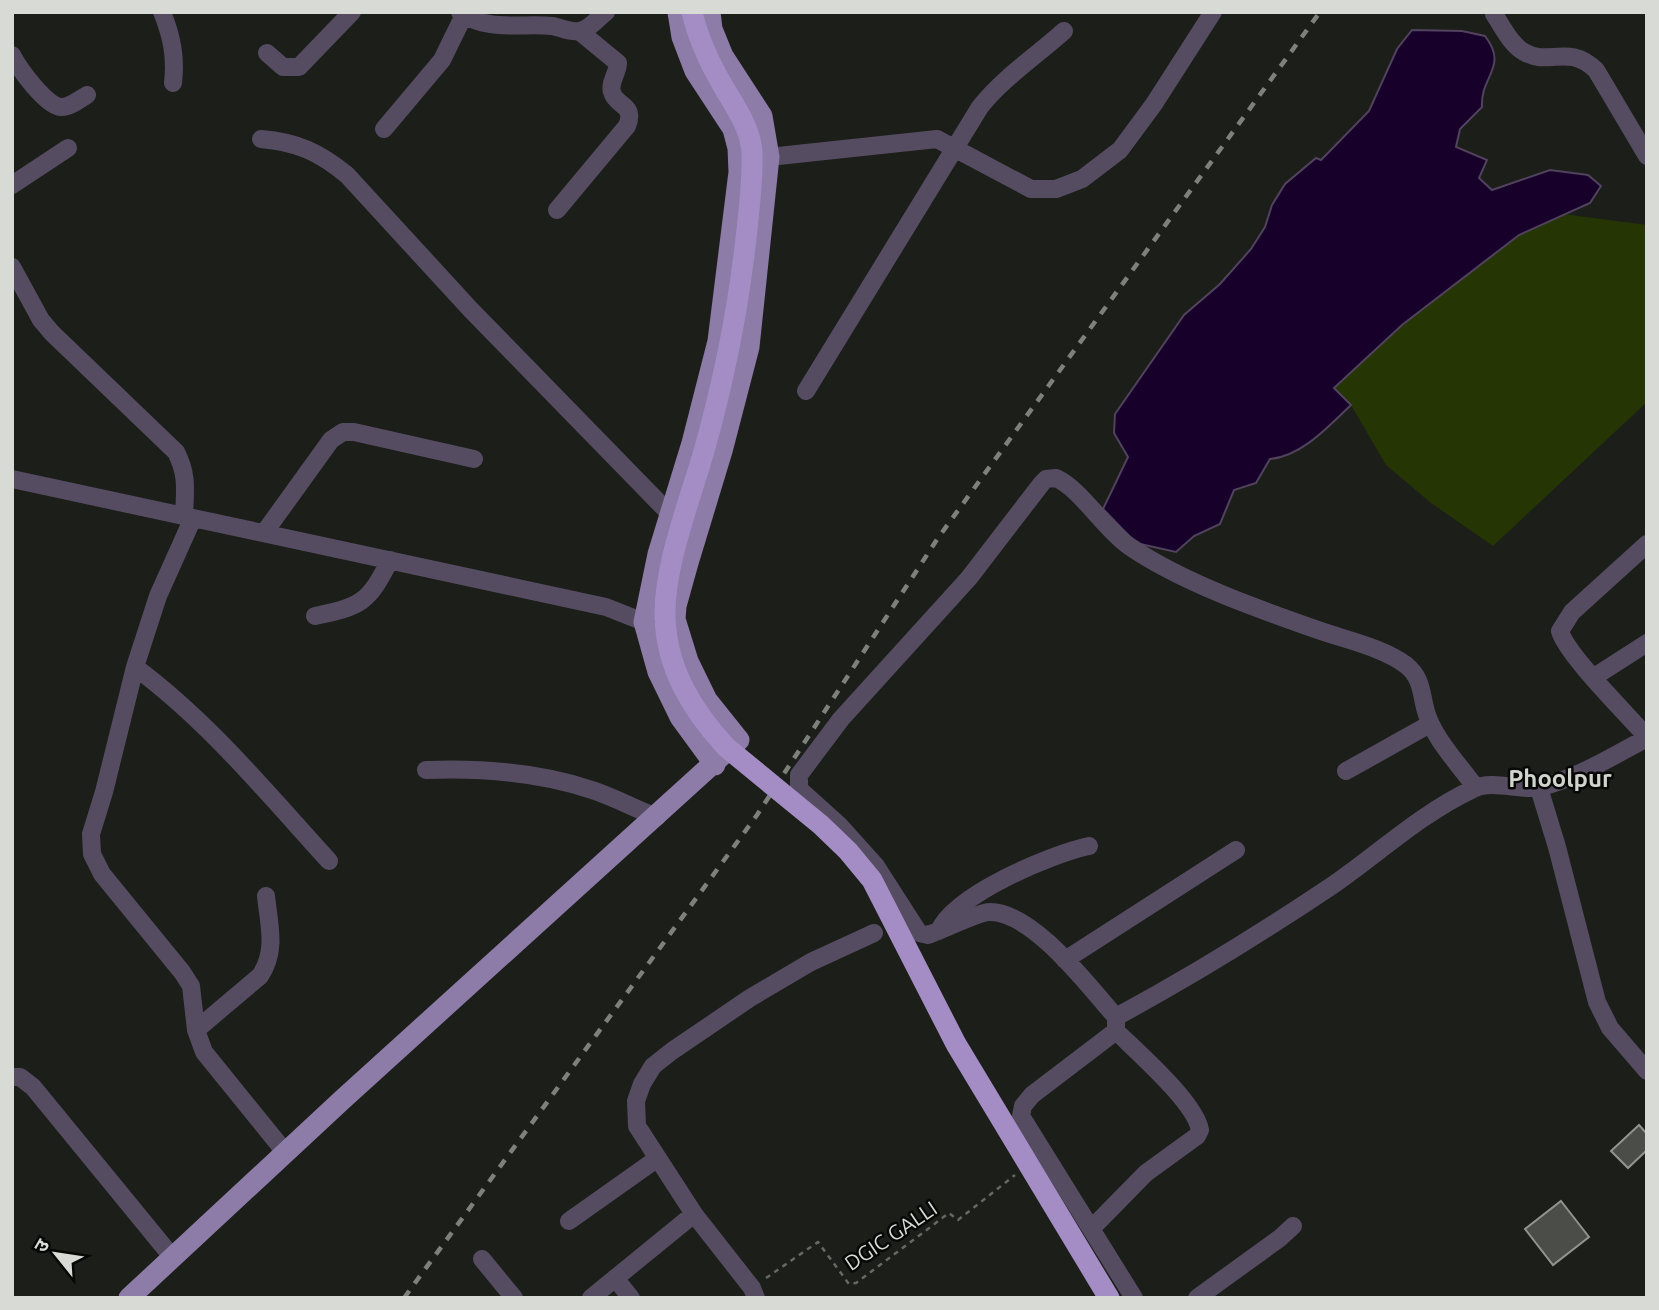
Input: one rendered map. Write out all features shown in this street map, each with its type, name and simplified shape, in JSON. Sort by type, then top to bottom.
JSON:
[{"type":"highway","points":[[692,12],[708,59],[747,131],[752,149],[752,172],[732,344],[666,591],[665,617],[674,665],[692,706],[726,747],[821,825],[848,851],[872,880],[956,1044],[1110,1298]]},
{"type":"main road","points":[[678,12],[682,37],[695,71],[733,129],[738,172],[718,341],[647,600],[644,622],[658,673],[680,717],[715,765]]},
{"type":"main road","points":[[129,1298],[285,1152],[715,765],[739,740],[706,700],[688,661],[675,619],[679,595],[722,451],[749,347],[769,157],[762,116],[723,56],[712,29],[710,12]]},
{"type":"street","points":[[162,12],[174,46],[173,83]]},
{"type":"street","points":[[267,53],[283,67],[299,67],[352,12]]},
{"type":"street","points":[[579,31],[606,12]]},
{"type":"street","points":[[769,157],[937,139],[1031,189],[1056,189],[1082,179],[1119,150],[1154,104],[1213,12]]},
{"type":"street","points":[[1494,13],[1524,52],[1536,56],[1567,54],[1587,61],[1596,70],[1647,156]]},
{"type":"street","points":[[384,130],[442,60],[462,14],[494,25],[554,26],[579,31],[618,63],[612,94],[629,111],[630,118],[627,126],[557,210]]},
{"type":"street","points":[[806,391],[955,147],[994,89],[1064,31]]},
{"type":"street","points":[[12,55],[43,97],[54,106],[61,108],[87,95]]},
{"type":"street","points":[[261,139],[285,141],[306,148],[327,159],[347,175],[471,310],[670,514]]},
{"type":"street","points":[[12,185],[68,148]]},
{"type":"street","points":[[12,267],[41,320],[52,333],[176,452],[184,467],[188,517],[135,667],[91,834],[92,854],[102,874],[191,986],[196,1030],[204,1052],[285,1152]]},
{"type":"street","points":[[264,533],[318,455],[331,440],[343,432],[354,432],[474,459]]},
{"type":"street","points":[[12,479],[606,607],[644,622]]},
{"type":"street","points":[[1091,1229],[1146,1174],[1197,1136],[1200,1130],[1198,1121],[1065,960],[1049,943],[1024,924],[1010,917],[988,912],[928,935],[918,932],[876,866],[840,826],[799,789],[798,778],[841,719],[969,578],[1046,479],[1061,480],[1127,545],[1168,570],[1281,617],[1376,651],[1407,666],[1422,688],[1430,724],[1476,788]]},
{"type":"street","points":[[1134,1298],[1023,1120],[1022,1110],[1032,1096],[1116,1024],[1334,884],[1427,816],[1476,788],[1507,785],[1539,788],[1586,771],[1647,737],[1594,677],[1562,638],[1560,631],[1572,611],[1647,544]]},
{"type":"street","points":[[315,615],[351,608],[366,599],[376,587],[390,560]]},
{"type":"street","points":[[606,607],[632,605],[647,600]]},
{"type":"street","points":[[1594,677],[1647,643]]},
{"type":"street","points":[[135,667],[182,704],[222,742],[329,860]]},
{"type":"street","points":[[1346,771],[1430,724]]},
{"type":"street","points":[[426,770],[474,770],[545,778],[594,791],[657,817]]},
{"type":"street","points":[[1539,788],[1597,1002],[1610,1028],[1647,1071]]},
{"type":"street","points":[[939,931],[944,919],[1032,864],[1088,846]]},
{"type":"street","points":[[1065,960],[1236,850]]},
{"type":"street","points":[[196,1030],[260,976],[267,966],[272,947],[266,896]]},
{"type":"street","points":[[754,1293],[694,1214],[637,1126],[636,1101],[653,1066],[672,1051],[750,998],[811,962],[874,933]]},
{"type":"street","points":[[12,1077],[20,1077],[33,1087],[173,1258]]},
{"type":"street","points":[[569,1221],[658,1158]]},
{"type":"street","points":[[592,1298],[694,1214]]},
{"type":"street","points":[[1197,1298],[1293,1226]]},
{"type":"street","points":[[482,1259],[514,1298]]},
{"type":"street","points":[[615,1278],[631,1298]]},
{"type":"path","name":"DGIC GALLI","points":[[754,1293],[818,1242],[849,1284],[856,1283],[949,1213],[958,1220],[1021,1170]]},
{"type":"green space","points":[[1563,214],[1647,225],[1647,402],[1493,546],[1431,503],[1386,465],[1351,405],[1334,388],[1402,325],[1519,235]]},
{"type":"shaded area","points":[[1412,30],[1462,31],[1485,36],[1492,47],[1494,64],[1485,87],[1482,107],[1460,129],[1456,147],[1487,160],[1479,178],[1492,190],[1550,170],[1588,175],[1601,186],[1590,203],[1519,235],[1402,325],[1334,388],[1351,405],[1303,447],[1293,453],[1270,459],[1256,483],[1234,490],[1220,524],[1194,536],[1176,552],[1136,543],[1103,509],[1128,457],[1114,433],[1115,414],[1184,315],[1220,284],[1251,249],[1265,227],[1272,205],[1285,184],[1316,158],[1321,160],[1369,111],[1397,49]]},
{"type":"building","points":[[1639,1125],[1647,1134],[1647,1150],[1628,1168],[1611,1151]]},
{"type":"building","points":[[1561,1201],[1589,1237],[1553,1265],[1525,1229]]},
{"type":"railway","points":[[404,1298],[757,815],[938,538],[1320,12]]},
{"type":"district","name":"Phoolpur","points":[[1560,779]]}]
